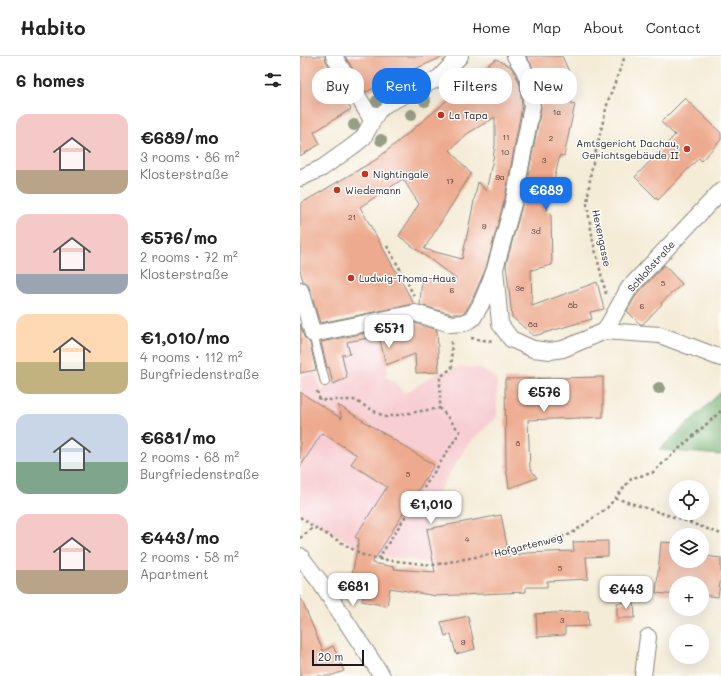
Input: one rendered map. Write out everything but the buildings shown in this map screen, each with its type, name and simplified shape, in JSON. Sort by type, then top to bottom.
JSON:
[{"type":"street","points":[[334,56],[372,120]]},
{"type":"street","points":[[300,178],[322,168],[363,138],[378,111],[386,104],[439,78],[460,56]]},
{"type":"street","points":[[300,290],[313,334],[415,313],[445,323],[464,323],[473,318],[481,304],[495,269],[514,200],[532,106],[529,82],[523,68],[515,56]]},
{"type":"street","name":"Schloßstraße","points":[[605,331],[629,288],[721,191]]},
{"type":"street","points":[[495,269],[500,324],[510,339],[533,349],[550,351],[563,349],[605,331],[660,335],[721,358]]},
{"type":"street","points":[[300,556],[320,582],[382,676]]},
{"type":"street","points":[[644,676],[648,637]]},
{"type":"lane","points":[[313,334],[325,382]]},
{"type":"path","name":"Hexengasse","points":[[607,300],[593,241],[587,204],[591,171],[608,101],[625,56]]},
{"type":"path","points":[[387,246],[411,290]]},
{"type":"path","points":[[378,559],[460,432],[440,408],[440,377],[452,368],[445,323]]},
{"type":"path","points":[[470,338],[489,341]]},
{"type":"path","points":[[318,393],[320,400],[354,400],[385,417],[440,408]]},
{"type":"path","name":"Hofgartenweg","points":[[300,517],[314,527],[362,555],[378,559],[433,565],[518,549],[571,534],[607,508],[632,478],[652,473],[721,411]]},
{"type":"path","points":[[615,498],[721,534]]},
{"type":"path","points":[[300,538],[314,527]]},
{"type":"shaded area","points":[[379,336],[388,371],[383,376],[394,381],[405,393],[439,372],[461,367],[479,368],[497,379],[497,417],[468,444],[423,516],[434,563],[380,556],[363,551],[300,513],[300,376],[316,372],[321,390],[347,378],[342,355],[350,353],[347,342]]},
{"type":"green space","points":[[721,392],[721,455],[659,450]]},
{"type":"place","name":"La Tapa","points":[[441,115]]},
{"type":"place","name":"Amtsgericht Dachau, Gerichtsgebäude II","points":[[687,149]]},
{"type":"place","name":"Nightingale","points":[[365,174]]},
{"type":"place","name":"Wiedemann","points":[[337,190]]},
{"type":"place","name":"Ludwig-Thoma-Haus","points":[[351,278]]}]
